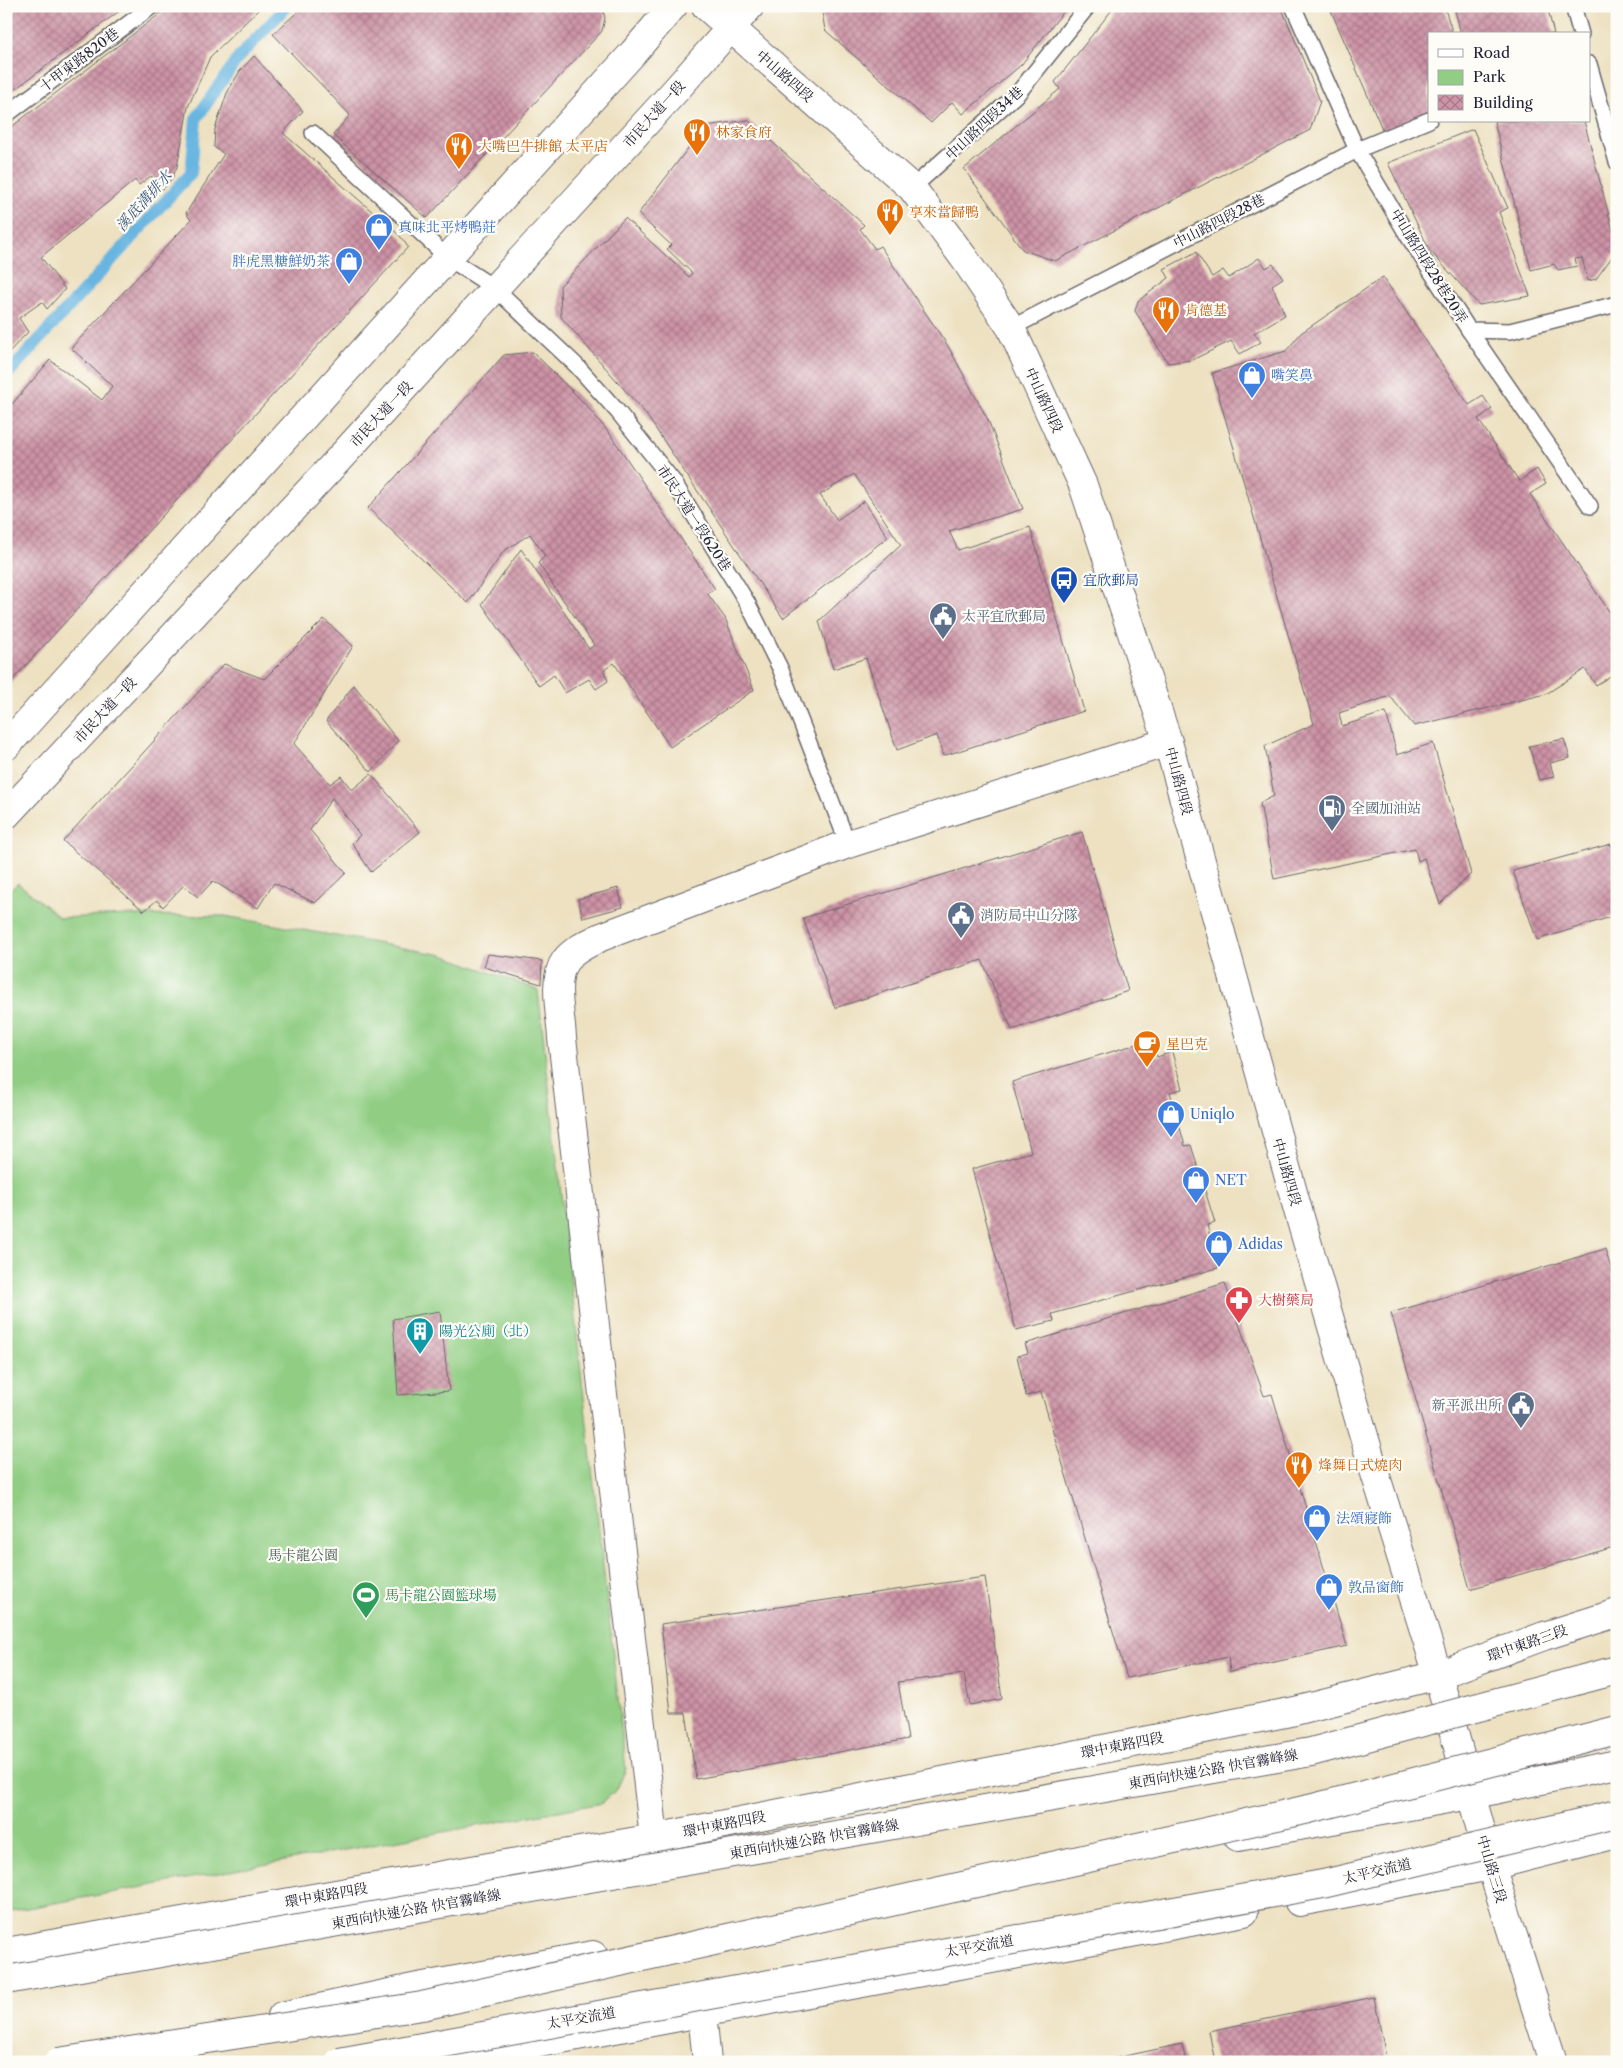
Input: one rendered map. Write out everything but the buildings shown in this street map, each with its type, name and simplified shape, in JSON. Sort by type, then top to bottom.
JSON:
[{"type":"main road","points":[[6,746],[633,53],[672,6]]},
{"type":"main road","name":"中山路四段","points":[[706,6],[912,188],[964,258],[1011,328],[1083,485],[1168,742],[1299,1214],[1376,1476],[1438,1675]]},
{"type":"main road","name":"市民大道一段","points":[[6,815],[496,289],[750,6]]},
{"type":"main road","points":[[654,1838],[562,1038],[561,1014],[557,995],[559,971],[566,960],[579,949],[601,937],[848,844],[1168,742]]},
{"type":"main road","name":"環中東路三段","points":[[1438,1675],[1544,1636],[1617,1613]]},
{"type":"main road","name":"東西向快速公路 快官霧峰線","points":[[6,1980],[1312,1752],[1617,1670]]},
{"type":"main road","name":"中山路三段","points":[[1438,1675],[1491,1866],[1553,2062]]},
{"type":"main road","name":"環中東路四段","points":[[6,1952],[654,1838],[1295,1711],[1438,1675]]},
{"type":"main road","points":[[59,2062],[422,2006],[1309,1808],[1617,1730]]},
{"type":"main road","points":[[59,2062],[418,1987],[1470,1795],[1617,1764]]},
{"type":"main road","name":"太平交流道","points":[[338,2062],[1323,1884],[1617,1814]]},
{"type":"main road","points":[[437,2062],[1491,1866],[1617,1834]]},
{"type":"main road","points":[[702,2013],[707,2062]]},
{"type":"lane","name":"十甲東路820巷","points":[[6,115],[152,6]]},
{"type":"lane","name":"中山路四段34巷","points":[[912,188],[1018,93],[1088,6]]},
{"type":"lane","name":"中山路四段28巷20弄","points":[[1294,6],[1357,150],[1408,236],[1469,330],[1510,331],[1617,304]]},
{"type":"lane","points":[[1573,6],[1580,32]]},
{"type":"lane","points":[[1590,68],[1617,162]]},
{"type":"lane","name":"中山路四段28巷","points":[[1011,328],[1357,150],[1428,120]]},
{"type":"lane","name":"市民大道一段620巷","points":[[313,133],[448,258],[496,289],[583,373],[618,412],[673,482],[748,604],[780,668],[848,844]]},
{"type":"lane","points":[[1469,330],[1590,506]]},
{"type":"green space","name":"馬卡龍公園","points":[[18,883],[60,918],[126,915],[225,916],[443,955],[538,990],[626,1769],[617,1789],[602,1803],[6,1912],[6,894]]},
{"type":"waterway","name":"溪底溝排水","points":[[6,376],[191,173],[196,119],[238,58],[287,6]]},
{"type":"place","name":"林家食府","points":[[697,156]]},
{"type":"place","name":"大嘴巴牛排館 太平店","points":[[459,170]]},
{"type":"place","name":"享來當歸鴨","points":[[890,236]]},
{"type":"place","name":"真味北平烤鴨莊","points":[[379,251]]},
{"type":"place","name":"胖虎黑糖鮮奶茶","points":[[349,285]]},
{"type":"place","name":"肯德基","points":[[1166,334]]},
{"type":"place","name":"嘴笑鼻","points":[[1252,399]]},
{"type":"place","name":"宜欣郵局","points":[[1064,604]]},
{"type":"place","name":"太平宜欣郵局","points":[[943,640]]},
{"type":"place","name":"全國加油站","points":[[1332,832]]},
{"type":"place","name":"消防局中山分隊","points":[[961,939]]},
{"type":"place","name":"星巴克","points":[[1147,1068]]},
{"type":"place","name":"Uniqlo","points":[[1171,1138]]},
{"type":"place","name":"NET","points":[[1196,1204]]},
{"type":"place","name":"Adidas","points":[[1219,1268]]},
{"type":"place","name":"大樹藥局","points":[[1239,1324]]},
{"type":"place","name":"陽光公廁（北）","points":[[420,1355]]},
{"type":"place","name":"新平派出所","points":[[1521,1429]]},
{"type":"place","name":"烽舞日式燒肉","points":[[1299,1489]]},
{"type":"place","name":"法頌寢飾","points":[[1317,1542]]},
{"type":"place","name":"敦品窗飾","points":[[1329,1611]]},
{"type":"place","name":"馬卡龍公園籃球場","points":[[366,1619]]}]
